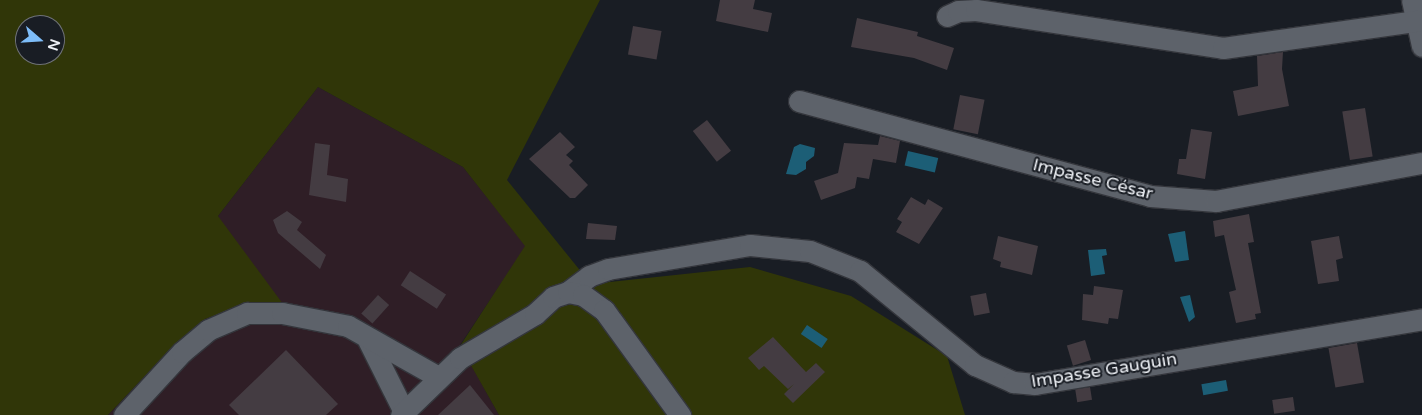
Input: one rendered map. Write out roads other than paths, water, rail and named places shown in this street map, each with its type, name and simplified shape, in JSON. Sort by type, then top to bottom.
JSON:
[{"type":"street","points":[[1412,0],[1422,46]]},
{"type":"street","points":[[947,16],[958,11],[976,10],[1223,48],[1416,21]]},
{"type":"street","name":"Impasse César","points":[[798,101],[1150,196],[1216,201],[1422,163]]},
{"type":"street","name":"Impasse Gauguin","points":[[402,413],[460,358],[534,314],[553,297],[568,292],[589,276],[608,269],[764,245],[810,251],[860,272],[975,365],[1013,382],[1035,384],[1422,319]]},
{"type":"street","points":[[568,292],[583,295],[604,310],[680,415]]},
{"type":"street","points":[[124,415],[182,352],[208,330],[247,313],[316,318],[348,326],[368,340],[438,377]]},
{"type":"street","points":[[368,340],[402,413]]},
{"type":"water","points":[[800,144],[815,148],[814,156],[806,162],[806,169],[796,175],[786,174],[794,147]]},
{"type":"water","points":[[908,151],[938,158],[935,173],[905,166]]},
{"type":"water","points":[[1185,231],[1189,260],[1175,262],[1168,234]]},
{"type":"water","points":[[1106,249],[1107,255],[1102,256],[1105,274],[1091,276],[1088,250]]},
{"type":"water","points":[[1190,295],[1195,317],[1189,322],[1180,297]]},
{"type":"water","points":[[807,325],[828,339],[822,348],[801,334]]},
{"type":"water","points":[[1226,380],[1228,391],[1203,395],[1201,384]]}]
